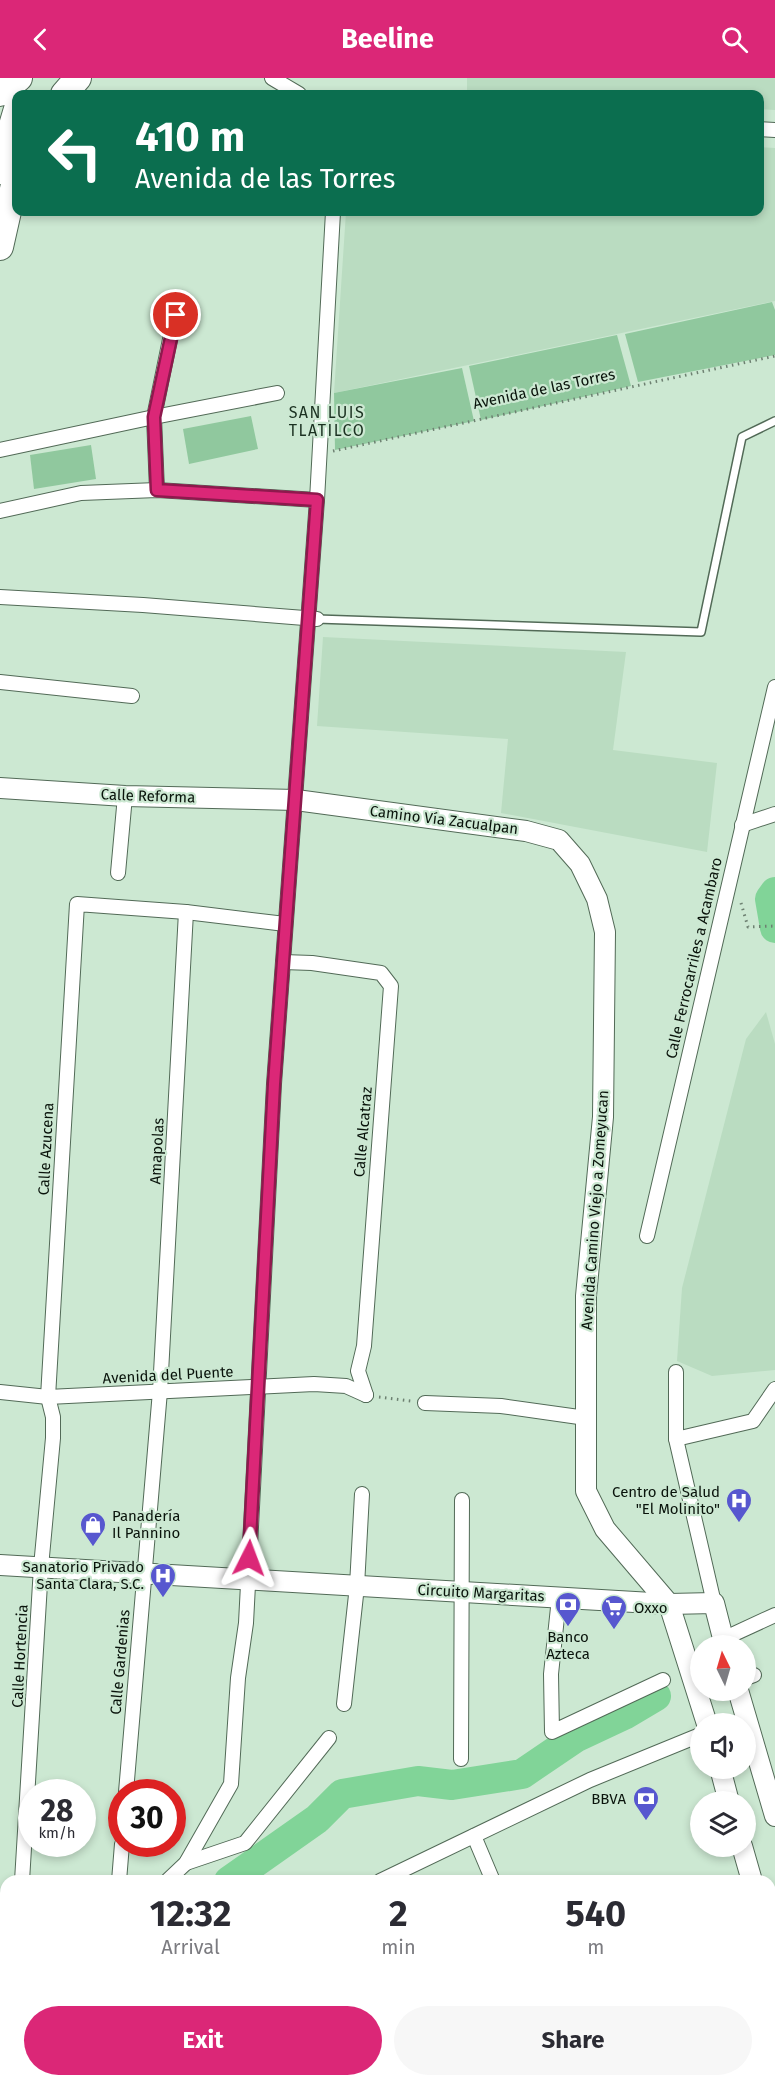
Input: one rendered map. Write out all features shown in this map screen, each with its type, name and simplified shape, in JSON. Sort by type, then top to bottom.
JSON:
[{"type":"highway","points":[[0,93],[19,78]]},
{"type":"highway","points":[[68,90],[78,78]]},
{"type":"highway","points":[[0,171],[12,157]]},
{"type":"highway","points":[[0,247],[12,194]]},
{"type":"street","points":[[272,78],[292,90]]},
{"type":"street","points":[[0,155],[12,115]]},
{"type":"street","points":[[173,1875],[186,1863],[231,1784],[248,1580],[274,1084],[285,924],[312,619],[333,216]]},
{"type":"street","points":[[157,490],[154,417],[176,315]]},
{"type":"street","points":[[0,450],[277,393]]},
{"type":"street","points":[[0,511],[81,493],[157,490],[317,500]]},
{"type":"street","points":[[0,597],[143,605],[312,619]]},
{"type":"street","points":[[0,682],[132,696]]},
{"type":"street","name":"Calle Ferrocarriles a Acambaro","points":[[647,1236],[775,687]]},
{"type":"street","name":"Calle Reforma","points":[[0,788],[125,796],[296,800]]},
{"type":"street","points":[[118,873],[125,796]]},
{"type":"street","name":"Camino Vía Zacualpan","points":[[296,800],[526,831],[560,840],[580,864]]},
{"type":"street","points":[[742,825],[775,814]]},
{"type":"street","name":"Avenida Camino Viejo a Zomeyucan","points":[[580,864],[597,899],[605,932],[603,1117],[586,1296],[586,1491],[605,1529],[669,1604]]},
{"type":"street","name":"Calle Azucena","points":[[48,1397],[77,904],[186,912]]},
{"type":"street","points":[[186,912],[285,924]]},
{"type":"street","name":"Amapolas","points":[[160,1391],[186,912]]},
{"type":"street","name":"Calle Alcatraz","points":[[283,962],[312,963],[381,973],[391,986],[365,1334],[358,1371],[366,1395]]},
{"type":"street","points":[[676,1372],[676,1439],[722,1635]]},
{"type":"street","name":"Avenida del Puente","points":[[0,1392],[48,1397],[314,1384],[346,1386],[366,1395]]},
{"type":"street","points":[[676,1439],[753,1421],[775,1389]]},
{"type":"street","name":"Calle Gardenias","points":[[127,1779],[160,1391]]},
{"type":"street","name":"Calle Hortencia","points":[[22,1875],[41,1567],[52,1438],[53,1417],[48,1397]]},
{"type":"street","points":[[425,1402],[501,1406],[586,1418]]},
{"type":"street","points":[[344,1704],[357,1586],[362,1494]]},
{"type":"street","points":[[461,1759],[462,1500]]},
{"type":"street","name":"Circuito Margaritas","points":[[0,1564],[559,1598],[714,1604]]},
{"type":"street","points":[[559,1598],[551,1674],[552,1732],[663,1680]]},
{"type":"street","points":[[669,1604],[704,1713]]},
{"type":"street","points":[[738,1635],[775,1616]]},
{"type":"street","points":[[741,1701],[775,1816]]},
{"type":"street","points":[[186,1863],[245,1843],[328,1738]]},
{"type":"street","points":[[393,1875],[591,1780],[690,1739]]},
{"type":"street","points":[[474,1836],[490,1875]]},
{"type":"street","points":[[119,1875],[121,1857]]},
{"type":"street","points":[[745,1857],[750,1875]]},
{"type":"lane","points":[[312,619],[701,632],[742,437],[775,421]]},
{"type":"path","name":"Avenida de las Torres","points":[[320,454],[775,356]]},
{"type":"path","points":[[748,927],[775,926]]},
{"type":"path","points":[[366,1395],[425,1402]]},
{"type":"shaded area","points":[[467,78],[775,78],[775,110],[764,109],[764,90],[467,90]]},
{"type":"shaded area","points":[[764,147],[775,148],[775,301],[334,393],[346,216],[764,216]]},
{"type":"shaded area","points":[[772,302],[775,310],[775,355],[638,382],[625,334]]},
{"type":"shaded area","points":[[617,335],[631,386],[481,420],[469,366]]},
{"type":"shaded area","points":[[462,368],[474,421],[335,450],[334,393]]},
{"type":"shaded area","points":[[251,416],[258,449],[189,464],[183,429]]},
{"type":"shaded area","points":[[91,445],[96,479],[34,489],[30,455]]},
{"type":"shaded area","points":[[323,637],[626,652],[613,750],[717,763],[707,852],[501,813],[508,739],[317,726]]},
{"type":"shaded area","points":[[766,1012],[775,1044],[775,1370],[712,1376],[677,1361],[682,1288],[746,1039]]},
{"type":"waterway","points":[[775,892],[770,899],[775,928]]},
{"type":"waterway","points":[[238,1875],[317,1819],[342,1794],[418,1781],[452,1785],[522,1774],[575,1738],[624,1715],[656,1696]]},
{"type":"place","name":"Centro de Salud \"El Molinito\"","points":[[739,1524]]},
{"type":"place","name":"Panadería Il Pannino","points":[[93,1548]]},
{"type":"place","name":"Sanatorio Privado Santa Clara, S.C.","points":[[163,1599]]},
{"type":"place","name":"Banco Azteca","points":[[568,1628]]},
{"type":"place","name":"Oxxo","points":[[614,1631]]},
{"type":"place","name":"BBVA","points":[[646,1822]]},
{"type":"district","name":"SAN LUIS TLATILCO","points":[[327,421]]},
{"type":"route","points":[[176,315],[154,417],[157,490],[317,500],[274,1084],[249,1558]]}]
